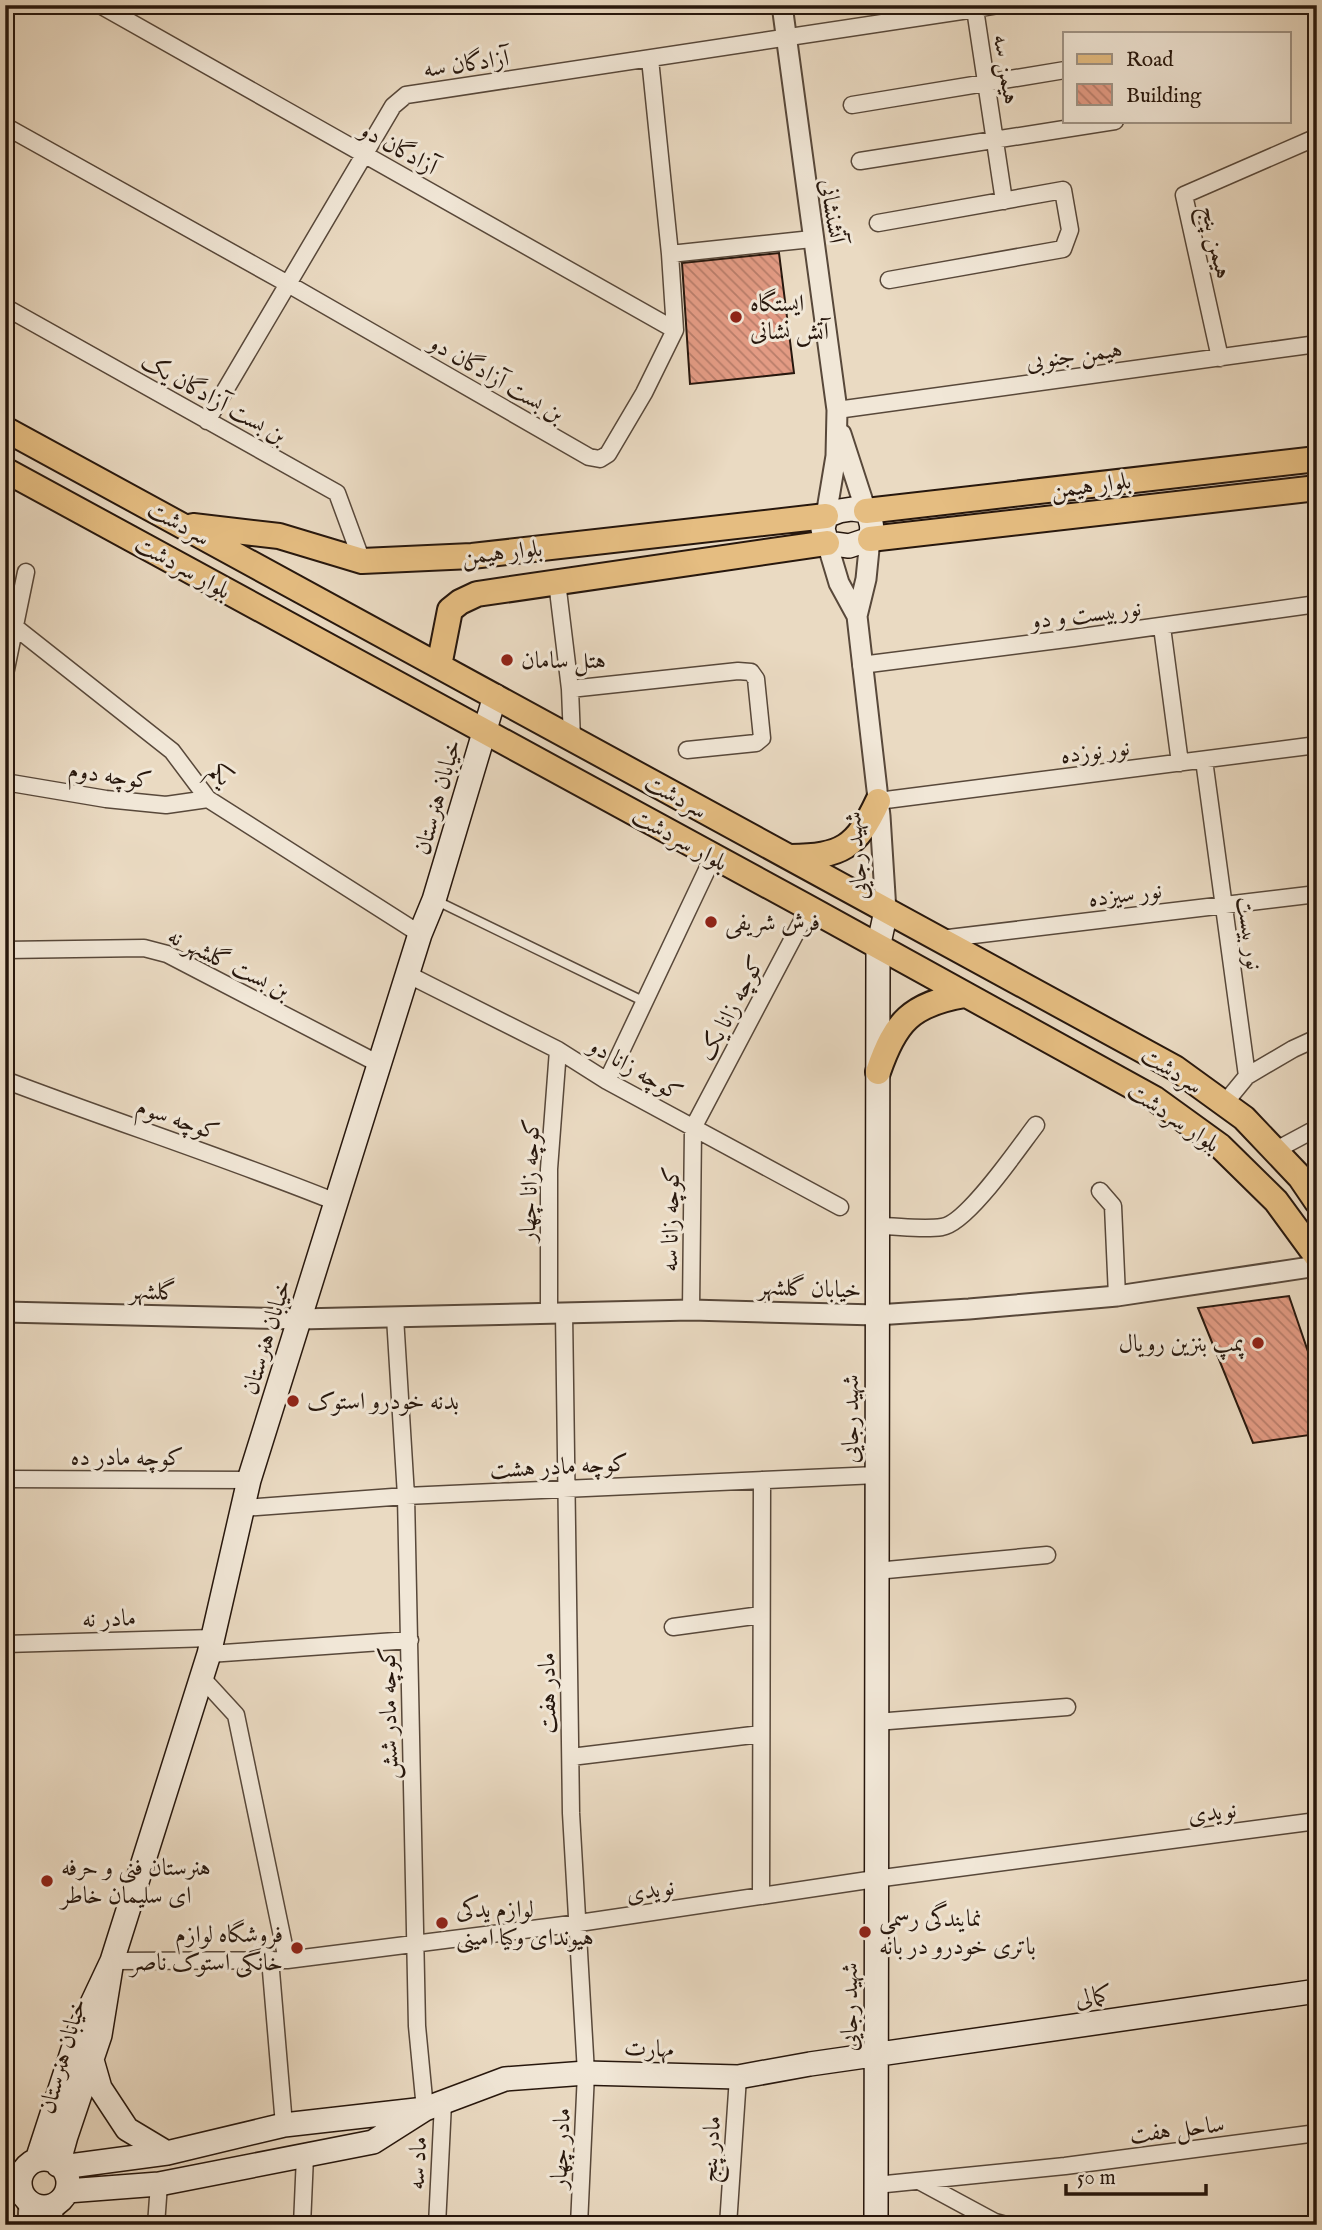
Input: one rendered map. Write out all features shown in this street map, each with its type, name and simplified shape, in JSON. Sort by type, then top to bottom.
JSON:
[{"type":"main road","name":"سردشت","points":[[5,429],[1175,1069],[1244,1118],[1300,1177],[1317,1202]]},
{"type":"main road","name":"بلوار هیمن","points":[[866,511],[1317,459]]},
{"type":"main road","name":"بلوار سردشت","points":[[5,470],[809,908],[1155,1100],[1220,1146],[1276,1201],[1317,1257]]},
{"type":"main road","name":"بلوار هیمن","points":[[870,539],[1317,488]]},
{"type":"main road","points":[[838,510],[866,511],[872,524],[870,539],[849,546],[827,543],[823,529],[826,516],[838,510]]},
{"type":"main road","name":"بلوار هیمن","points":[[180,524],[279,536],[362,561],[472,556],[826,516]]},
{"type":"main road","name":"بلوار هیمن","points":[[439,666],[450,610],[477,594],[827,543]]},
{"type":"main road","name":"خیابان هنرستان","points":[[38,2165],[79,2031],[112,1961],[202,1678],[249,1480],[407,974],[434,900],[495,696]]},
{"type":"main road","points":[[788,857],[816,857],[845,850],[866,826],[878,801]]},
{"type":"main road","name":"شهید رجایی","points":[[876,2225],[878,948],[887,911]]},
{"type":"main road","points":[[878,1072],[884,1055],[906,1016],[942,999],[965,995]]},
{"type":"main road","name":"خیابان هنرستان","points":[[38,2165],[92,2060],[100,2035],[112,1961]]},
{"type":"main road","name":"کمالی","points":[[876,2054],[1317,1991]]},
{"type":"main road","name":"مهارت","points":[[22,2206],[57,2207],[373,2142],[434,2106],[505,2079],[586,2073],[738,2077],[876,2054]]},
{"type":"main road","points":[[92,2060],[100,2088],[127,2129],[167,2154]]},
{"type":"main road","name":"مهارت","points":[[38,2165],[167,2154],[285,2124],[434,2106]]},
{"type":"main road","points":[[22,2206],[21,2177],[38,2165],[68,2178],[57,2207]]},
{"type":"street","name":"آزادگان دو","points":[[100,5],[675,330]]},
{"type":"street","name":"آتشنشانی","points":[[782,5],[837,416],[866,511]]},
{"type":"street","points":[[977,7],[999,5]]},
{"type":"street","name":"هیمن سه","points":[[786,37],[977,7],[1004,201]]},
{"type":"street","name":"آزادگان سه","points":[[207,421],[393,106],[406,94],[786,37]]},
{"type":"street","name":"بن بست آزادگان دو","points":[[5,126],[589,457],[600,459],[608,454],[644,393],[675,330],[670,254],[649,59]]},
{"type":"street","points":[[852,105],[1063,69]]},
{"type":"street","points":[[860,161],[1109,122]]},
{"type":"street","name":"هیمن پنج","points":[[1220,358],[1184,195],[1316,140]]},
{"type":"street","points":[[878,223],[1063,190],[1070,230],[1063,249],[888,280]]},
{"type":"street","points":[[670,254],[812,239]]},
{"type":"street","name":"بن بست آزادگان یک","points":[[5,307],[337,493],[362,561]]},
{"type":"street","name":"هیمن جنوبی","points":[[837,416],[1317,344]]},
{"type":"street","name":"آتشنشانی","points":[[826,516],[834,477],[837,416]]},
{"type":"street","name":"شهید رجایی","points":[[870,539],[866,579],[857,616],[878,801],[887,911]]},
{"type":"street","name":"شهید رجایی","points":[[827,543],[838,583],[857,616]]},
{"type":"street","points":[[5,674],[10,626],[26,572]]},
{"type":"street","points":[[557,582],[570,690],[572,739]]},
{"type":"street","name":"نوربیست و دو","points":[[861,665],[1317,604]]},
{"type":"street","name":"یکم","points":[[10,626],[172,751],[208,799],[420,934]]},
{"type":"street","points":[[1162,626],[1180,763]]},
{"type":"street","points":[[570,690],[738,671],[751,672],[756,679],[762,738],[756,743],[687,750]]},
{"type":"street","name":"نور نوزده","points":[[878,801],[1317,745]]},
{"type":"street","name":"نور بیست","points":[[1205,760],[1247,1076]]},
{"type":"street","name":"کوچه دوم","points":[[5,782],[106,799],[166,805],[208,799]]},
{"type":"street","points":[[607,1081],[713,858]]},
{"type":"street","name":"نور سیزده","points":[[938,939],[1317,894]]},
{"type":"street","name":"کوچه زانا یک","points":[[694,1128],[809,908]]},
{"type":"street","name":"بن بست گلشهر نه","points":[[5,950],[144,948],[167,954],[379,1064]]},
{"type":"street","name":"کوچه زانا دو","points":[[407,974],[558,1051],[607,1081],[840,1207]]},
{"type":"street","points":[[1224,1104],[1247,1076],[1317,1038]]},
{"type":"street","name":"کوچه زانا چهار","points":[[556,1312],[549,1170],[558,1051]]},
{"type":"street","name":"کوچه سوم","points":[[5,1080],[270,1175],[336,1202]]},
{"type":"street","points":[[877,1226],[944,1227],[957,1221],[972,1207],[1036,1125]]},
{"type":"street","name":"کوچه زانا سه","points":[[691,1310],[694,1128]]},
{"type":"street","points":[[1276,1150],[1317,1128]]},
{"type":"street","points":[[1100,1191],[1113,1206],[1117,1296]]},
{"type":"street","name":"خیابان گلشهر","points":[[299,1319],[691,1310],[876,1315],[1117,1296],[1317,1266]]},
{"type":"street","name":"گلشهر","points":[[5,1312],[299,1319]]},
{"type":"street","name":"مادر هفت","points":[[556,1312],[567,1489],[571,1813],[586,2073]]},
{"type":"street","name":"کوچه مادر شش","points":[[395,1317],[406,1496],[417,2026],[434,2106]]},
{"type":"street","name":"کوچه مادر هشت","points":[[243,1508],[406,1496],[877,1475]]},
{"type":"street","name":"کوچه مادر ده","points":[[5,1479],[249,1480]]},
{"type":"street","points":[[761,1896],[762,1480]]},
{"type":"street","points":[[876,1571],[1047,1555]]},
{"type":"street","points":[[673,1627],[761,1615]]},
{"type":"street","name":"مادر نه","points":[[5,1644],[211,1646],[410,1640]]},
{"type":"street","points":[[202,1678],[236,1715],[287,1960]]},
{"type":"street","points":[[876,1722],[1067,1707]]},
{"type":"street","points":[[570,1757],[761,1734]]},
{"type":"street","name":"نویدی","points":[[270,1959],[287,1960],[579,1923],[875,1879],[1317,1821]]},
{"type":"street","points":[[112,1961],[270,1959],[285,2124]]},
{"type":"street","name":"مادر چهار","points":[[579,2225],[586,2073]]},
{"type":"street","name":"مادر پنج","points":[[728,2225],[738,2077]]},
{"type":"street","name":"ماد سه","points":[[434,2106],[437,2225]]},
{"type":"street","name":"ساحل هفت","points":[[876,2185],[1065,2166],[1317,2133]]},
{"type":"street","points":[[302,2225],[305,2156]]},
{"type":"street","points":[[919,2180],[999,2224]]},
{"type":"street","points":[[156,2225],[159,2184]]},
{"type":"lane","points":[[434,900],[645,1002]]},
{"type":"building","name":"ایستگاه آتش نشانی","points":[[779,253],[794,373],[690,384],[682,263]]},
{"type":"building","name":"پمپ بنزین رویال","points":[[1289,1296],[1317,1378],[1317,1434],[1253,1443],[1198,1308]]},
{"type":"place","name":"ایستگاه آتش نشانی","points":[[736,317]]},
{"type":"place","name":"هتل سامان","points":[[507,660]]},
{"type":"place","name":"فرش شریفی","points":[[711,922]]},
{"type":"place","name":"پمپ بنزین رویال","points":[[1258,1343]]},
{"type":"place","name":"بدنه خودرو استوک","points":[[293,1401]]},
{"type":"place","name":"هنرستان فنی و حرفه ای سلیمان خاطر","points":[[47,1881]]},
{"type":"place","name":"لوازم یدکى هیونداى وکیا امینى","points":[[442,1923]]},
{"type":"place","name":"نمایندگی رسمی باتری خودرو در بانه","points":[[865,1932]]},
{"type":"place","name":"فروشگاه لوازم خانگى استوک ناصر","points":[[297,1948]]}]
